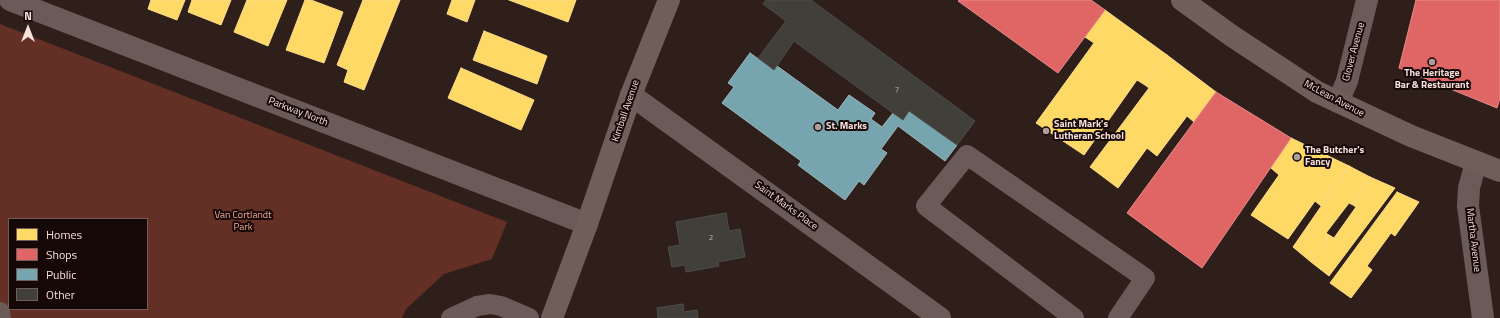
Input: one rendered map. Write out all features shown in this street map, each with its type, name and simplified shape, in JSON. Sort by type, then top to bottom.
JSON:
[{"type":"street","name":"Parkway North","points":[[10,0],[587,224]]},
{"type":"street","name":"Kimball Avenue","points":[[552,318],[587,224],[631,95],[669,0]]},
{"type":"street","name":"McLean Avenue","points":[[1182,0],[1317,92],[1411,136],[1500,171]]},
{"type":"street","name":"Glover Avenue","points":[[1338,102],[1346,81],[1367,0]]},
{"type":"street","name":"Saint Marks Place","points":[[631,95],[940,318]]},
{"type":"street","name":"Martha Avenue","points":[[1476,162],[1469,188],[1468,206],[1483,318]]},
{"type":"lane","points":[[1074,318],[926,206],[967,155],[1145,278],[1118,318]]},
{"type":"lane","points":[[451,318],[477,306],[490,304],[501,306],[529,318]]},
{"type":"lane","points":[[0,312],[1,318]]},
{"type":"green space","name":"Van Cortlandt Park","points":[[0,24],[507,222],[492,259],[444,274],[406,309],[402,318],[0,318]]},
{"type":"building: Homes","points":[[151,0],[185,0],[177,20],[148,9]]},
{"type":"building: Homes","points":[[192,0],[231,0],[221,25],[188,12]]},
{"type":"building: Homes","points":[[247,0],[287,0],[268,46],[234,32]]},
{"type":"building: Homes","points":[[305,0],[311,0],[343,12],[324,63],[286,50]]},
{"type":"building: Homes","points":[[363,0],[400,0],[364,90],[344,82],[348,70],[337,65]]},
{"type":"building: Homes","points":[[452,0],[475,0],[467,22],[447,14]]},
{"type":"building: Homes","points":[[509,0],[576,0],[568,22]]},
{"type":"building: Homes","points":[[1105,10],[1167,55],[1145,85],[1137,80],[1084,155],[1036,123],[1094,43],[1085,37]]},
{"type":"building: Homes","points":[[484,31],[547,56],[537,84],[473,60]]},
{"type":"building: Homes","points":[[1167,55],[1216,92],[1194,122],[1187,116],[1157,156],[1147,148],[1118,188],[1090,167],[1149,88],[1145,85]]},
{"type":"building: Homes","points":[[461,68],[534,100],[521,130],[448,98]]},
{"type":"building: Homes","points":[[1291,138],[1349,166],[1321,206],[1315,201],[1288,239],[1251,215],[1279,175],[1271,168]]},
{"type":"building: Homes","points":[[1349,166],[1370,177],[1353,205],[1349,203],[1326,233],[1329,235],[1311,262],[1293,247]]},
{"type":"building: Homes","points":[[1370,177],[1395,188],[1329,276],[1311,262],[1329,235],[1334,238],[1356,207],[1353,205]]},
{"type":"building: Homes","points":[[1397,192],[1419,202],[1395,236],[1391,233],[1367,266],[1372,270],[1351,298],[1330,283]]},
{"type":"building: Shops","points":[[1091,0],[1105,10],[1058,73],[958,1]]},
{"type":"building: Shops","points":[[1416,0],[1500,0],[1500,98],[1497,108],[1399,68]]},
{"type":"building: Shops","points":[[1216,92],[1291,138],[1202,268],[1127,213]]},
{"type":"building: Public","name":"St. Marks","points":[[750,53],[774,70],[777,66],[838,110],[849,95],[875,113],[871,119],[882,127],[893,113],[903,120],[909,111],[957,145],[945,161],[898,126],[881,149],[887,153],[864,185],[859,181],[845,200],[798,165],[801,161],[722,103],[734,87],[728,83]]},
{"type":"building: Other","points":[[766,0],[811,0],[975,121],[957,145],[909,111],[903,120],[794,41],[774,70],[758,58],[786,21],[763,4]]},
{"type":"building: Other","points":[[726,213],[729,231],[740,229],[745,257],[718,262],[719,266],[686,272],[685,265],[672,267],[668,247],[680,245],[676,222]]},
{"type":"building: Other","points":[[683,304],[684,312],[697,310],[698,318],[658,318],[657,308]]},
{"type":"place","name":"The Heritage Bar & Restaurant","points":[[1432,62]]},
{"type":"place","name":"St. Marks","points":[[818,127]]},
{"type":"place","name":"Saint Mark's Lutheran School","points":[[1046,131]]},
{"type":"place","name":"The Butcher's Fancy","points":[[1297,157]]}]
